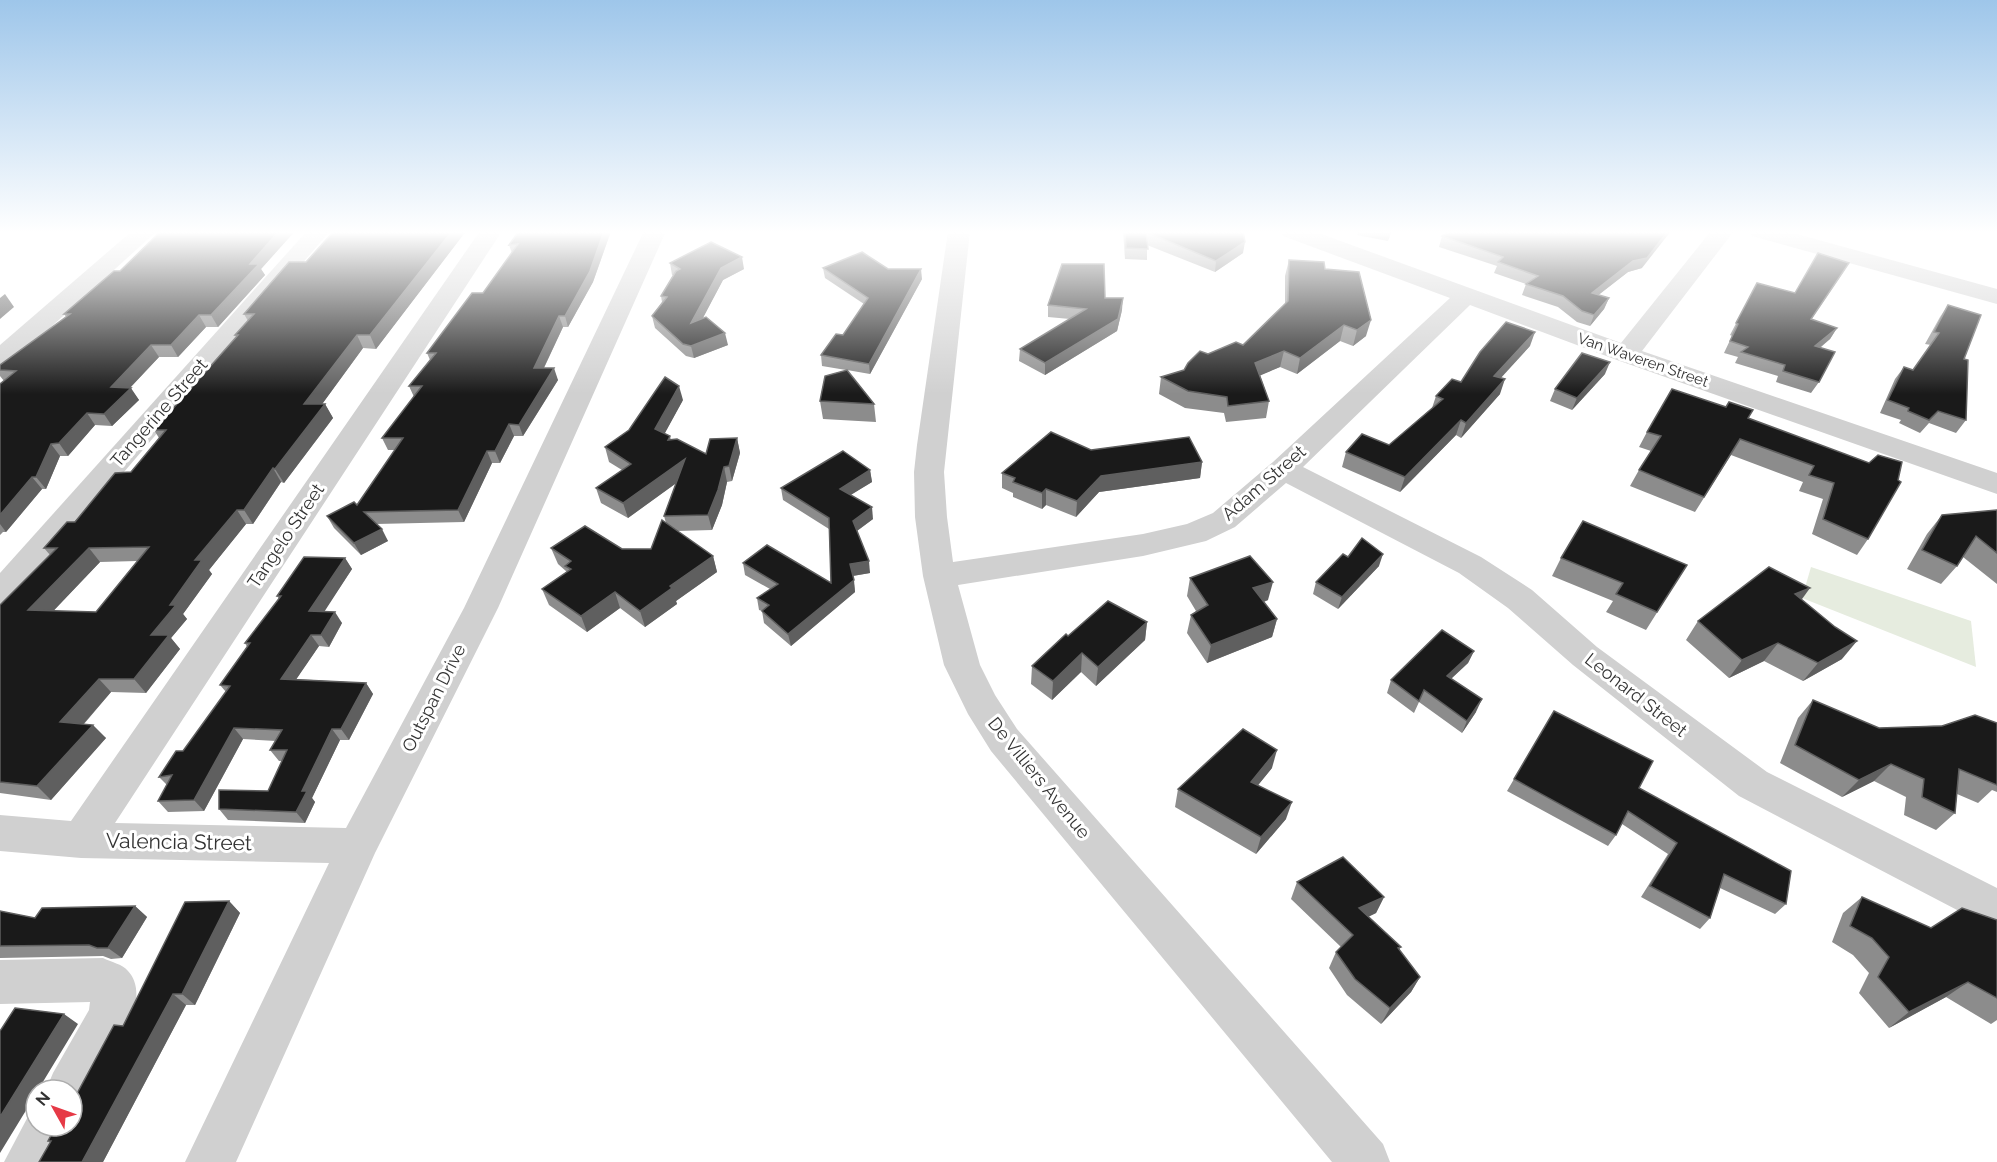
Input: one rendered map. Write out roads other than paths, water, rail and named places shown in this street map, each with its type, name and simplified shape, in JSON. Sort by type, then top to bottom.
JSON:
[{"type":"street","points":[[0,359],[84,285]]},
{"type":"street","name":"Tangerine Street","points":[[0,595],[271,285]]},
{"type":"street","name":"Tangelo Street","points":[[81,840],[454,285]]},
{"type":"street","name":"Outspan Drive","points":[[210,1162],[358,846],[481,608],[630,285]]},
{"type":"street","name":"De Villiers Avenue","points":[[952,285],[929,472],[939,576],[962,665],[981,704],[1004,740],[1365,1162]]},
{"type":"street","name":"Van Waveren Street","points":[[1434,285],[1997,484]]},
{"type":"street","points":[[1626,354],[1680,285]]},
{"type":"street","points":[[1955,285],[1997,297]]},
{"type":"street","name":"Adam Street","points":[[939,576],[1143,545],[1195,533],[1224,520],[1283,468],[1465,297]]},
{"type":"street","name":"Leonard Street","points":[[1283,468],[1443,550],[1496,581],[1585,656],[1753,784],[1997,909]]},
{"type":"street","name":"Valencia Street","points":[[0,833],[81,840],[358,846]]},
{"type":"street","points":[[0,982],[103,980],[113,987],[115,1000],[112,1015],[77,1078]]},
{"type":"street","points":[[29,1162],[42,1138]]}]
